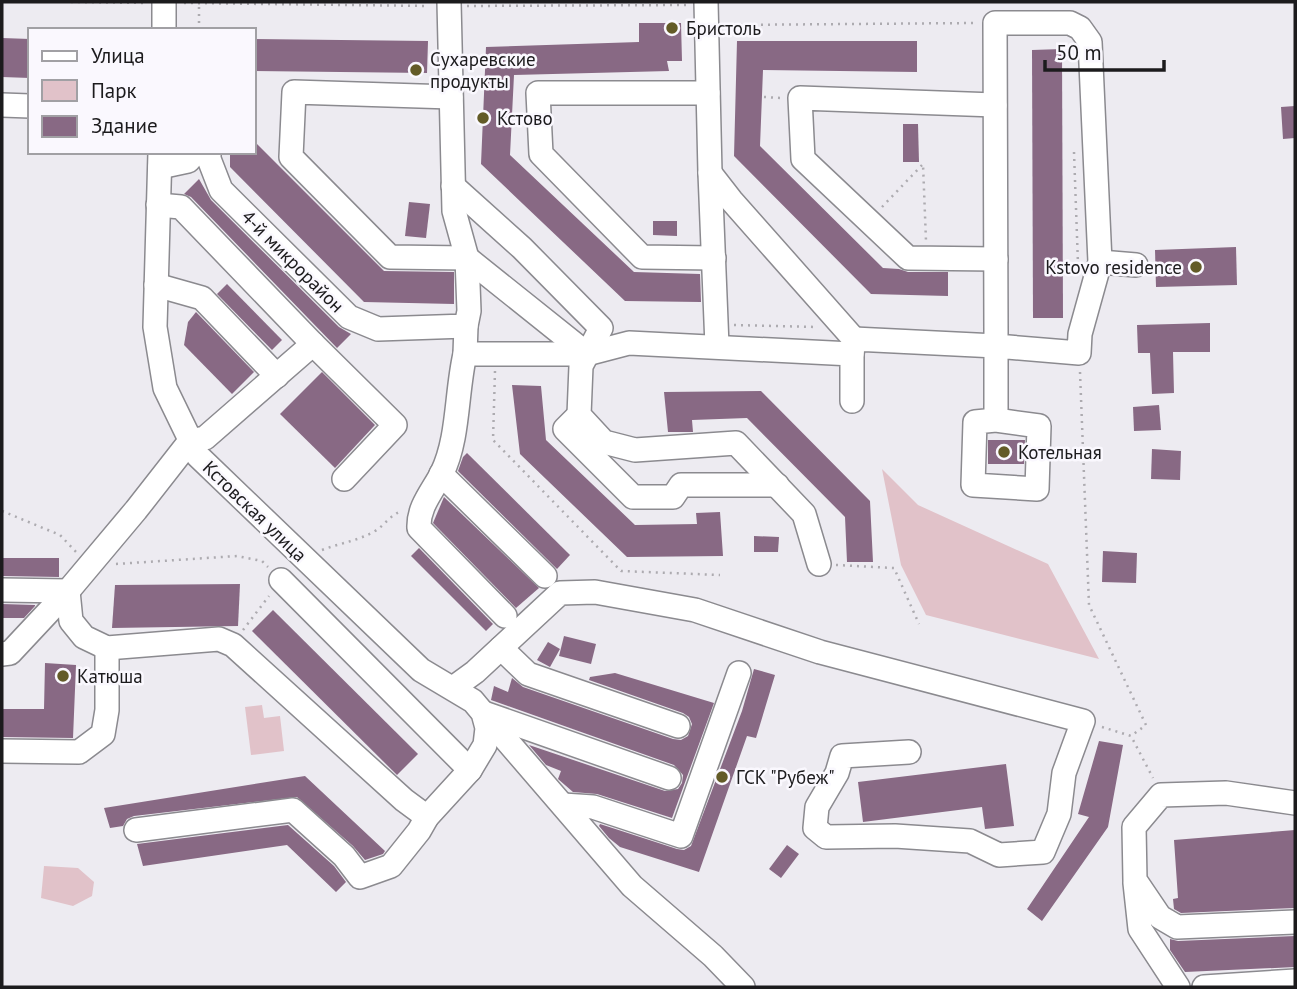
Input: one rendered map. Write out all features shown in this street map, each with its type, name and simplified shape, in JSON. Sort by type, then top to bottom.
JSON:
[{"type":"street","points":[[163,28],[164,2]]},
{"type":"street","points":[[449,4],[454,211],[467,258],[470,311],[458,384],[452,450],[419,514],[419,528],[505,616]]},
{"type":"street","points":[[706,11],[717,346]]},
{"type":"street","points":[[465,354],[587,354],[629,343],[717,346],[996,346],[1079,353],[1080,334],[1100,262],[1090,42],[1080,28],[1070,23],[995,23],[996,259],[996,346],[996,420]]},
{"type":"street","points":[[451,97],[294,92],[291,158],[390,257],[467,258],[587,354]]},
{"type":"street","points":[[708,93],[538,93],[541,154],[642,257],[713,258]]},
{"type":"street","points":[[995,105],[800,98],[803,159],[908,258],[996,259]]},
{"type":"street","points":[[2,105],[28,106]]},
{"type":"street","points":[[160,160],[188,161],[195,154]]},
{"type":"street","name":"4-й микрорайон","points":[[209,154],[221,190],[349,317],[378,329],[466,326]]},
{"type":"street","name":"Кстовская улица","points":[[160,160],[155,327],[165,388],[198,456],[421,670],[473,701],[483,713]]},
{"type":"street","points":[[710,173],[853,347],[852,401]]},
{"type":"street","points":[[453,186],[522,248],[601,328],[581,366],[579,415],[565,429],[632,498],[673,497],[681,485],[777,485]]},
{"type":"street","points":[[159,205],[181,207],[395,425],[344,479]]},
{"type":"street","points":[[1100,262],[1136,265]]},
{"type":"street","points":[[156,285],[202,298],[277,376]]},
{"type":"street","points":[[5,657],[68,591],[190,441],[205,438],[313,344]]},
{"type":"street","points":[[579,415],[604,442],[635,450],[736,443],[804,514],[818,564]]},
{"type":"street","points":[[441,474],[545,576]]},
{"type":"street","points":[[281,580],[470,770]]},
{"type":"street","points":[[2,590],[68,591]]},
{"type":"street","points":[[68,591],[71,621],[84,637],[107,648],[219,639],[233,645],[404,800],[427,817]]},
{"type":"street","points":[[453,688],[475,672],[560,593],[595,592],[695,610],[820,652],[1083,721],[1064,773],[1059,814],[1043,852],[999,855],[970,841],[895,836],[826,837],[815,828],[817,807],[837,773],[842,757],[909,751]]},
{"type":"street","points":[[2,751],[79,752],[103,734],[107,710],[107,648]]},
{"type":"street","points":[[501,648],[528,674],[678,726]]},
{"type":"street","points":[[563,805],[593,807],[681,836],[739,673]]},
{"type":"street","points":[[136,830],[293,810],[344,856],[360,877],[391,866],[427,817],[470,770],[485,745],[487,728],[483,713]]},
{"type":"street","points":[[483,713],[632,886],[713,956],[743,987]]},
{"type":"street","points":[[483,713],[669,778]]},
{"type":"street","points":[[1178,987],[1140,929],[1135,880],[1134,827],[1161,795],[1226,793],[1295,803]]},
{"type":"street","points":[[1135,880],[1160,917],[1177,927],[1295,922]]},
{"type":"street","points":[[1204,987],[1295,981]]},
{"type":"path","points":[[71,2],[449,4],[995,23]]},
{"type":"path","points":[[199,3],[199,28]]},
{"type":"path","points":[[869,221],[923,164],[927,258]]},
{"type":"path","points":[[1079,353],[1089,605],[1146,725],[1131,736]]},
{"type":"path","points":[[495,354],[493,440],[621,571],[720,575]]},
{"type":"path","points":[[304,558],[342,541],[359,539],[378,530],[397,512],[423,507]]},
{"type":"path","points":[[2,511],[60,535],[89,566],[237,556],[262,561],[281,580],[233,645]]},
{"type":"path","points":[[818,564],[894,568],[919,624]]},
{"type":"path","points":[[1083,721],[1131,736],[1161,795]]},
{"type":"green space","points":[[882,469],[918,505],[1048,564],[1099,659],[926,615],[901,565]]},
{"type":"green space","points":[[262,705],[264,718],[280,716],[284,751],[251,755],[245,707]]},
{"type":"green space","points":[[44,866],[78,868],[94,882],[92,896],[73,906],[41,898]]},
{"type":"building","points":[[639,23],[681,23],[682,61],[667,61],[669,71],[514,75],[510,155],[634,272],[700,274],[701,302],[625,301],[481,164],[486,47],[639,42]]},
{"type":"building","points":[[2,38],[28,39],[28,78],[2,77]]},
{"type":"building","points":[[256,39],[428,41],[427,73],[256,71]]},
{"type":"building","points":[[737,41],[917,41],[917,72],[763,70],[760,146],[883,268],[908,272],[948,272],[948,296],[871,294],[734,156]]},
{"type":"building","points":[[1062,49],[1063,318],[1033,318],[1032,50]]},
{"type":"building","points":[[1295,106],[1295,138],[1283,139],[1281,107]]},
{"type":"building","points":[[903,124],[918,124],[919,162],[903,162]]},
{"type":"building","points":[[256,143],[384,271],[454,272],[454,304],[364,302],[230,167],[230,154],[256,154]]},
{"type":"building","points":[[199,179],[211,200],[339,327],[351,334],[337,348],[191,197],[184,194]]},
{"type":"building","points":[[409,202],[430,204],[426,238],[405,236]]},
{"type":"building","points":[[653,221],[677,221],[677,236],[653,235]]},
{"type":"building","name":"Kstovo residence","points":[[1236,247],[1237,285],[1156,287],[1155,250]]},
{"type":"building","points":[[227,284],[282,340],[272,350],[217,294]]},
{"type":"building","points":[[196,312],[254,372],[232,394],[184,345],[188,322]]},
{"type":"building","points":[[1210,323],[1210,352],[1173,352],[1174,393],[1152,394],[1150,353],[1138,353],[1137,325]]},
{"type":"building","points":[[322,372],[375,425],[335,468],[280,414]]},
{"type":"building","points":[[512,385],[541,386],[546,440],[635,525],[697,524],[696,513],[720,512],[723,556],[627,557],[520,454]]},
{"type":"building","points":[[761,391],[870,501],[873,562],[847,562],[845,517],[747,418],[692,420],[693,432],[668,432],[664,392]]},
{"type":"building","points":[[1159,405],[1161,430],[1134,431],[1133,407]]},
{"type":"building","name":"Котельная","points":[[988,440],[1025,440],[1024,464],[988,464]]},
{"type":"building","points":[[1152,449],[1181,451],[1180,480],[1151,479]]},
{"type":"building","points":[[467,453],[570,555],[557,569],[458,471]]},
{"type":"building","points":[[444,497],[539,588],[516,608],[433,523]]},
{"type":"building","points":[[754,536],[779,537],[778,552],[754,552]]},
{"type":"building","points":[[419,548],[493,624],[486,631],[411,556]]},
{"type":"building","points":[[1103,551],[1137,553],[1136,583],[1102,582]]},
{"type":"building","points":[[2,558],[59,558],[59,577],[2,576]]},
{"type":"building","points":[[240,584],[238,626],[112,628],[115,585]]},
{"type":"building","points":[[2,604],[35,606],[24,618],[2,618]]},
{"type":"building","points":[[273,610],[418,754],[397,775],[252,631]]},
{"type":"building","points":[[564,636],[596,644],[591,664],[559,656]]},
{"type":"building","points":[[548,642],[560,649],[550,667],[537,660]]},
{"type":"building","points":[[45,663],[76,665],[73,738],[2,737],[2,709],[44,709]]},
{"type":"building","name":"ГСК \"Рубеж\"","points":[[754,669],[775,675],[756,738],[747,736],[699,872],[620,847],[609,838],[600,824],[677,849],[684,850],[691,846],[742,711]]},
{"type":"building","points":[[615,673],[714,703],[672,818],[597,794],[573,792],[558,779],[561,771],[546,765],[529,745],[665,791],[678,789],[682,783],[683,775],[674,765],[491,700],[494,686],[508,692],[512,678],[523,687],[673,739],[681,740],[688,736],[692,724],[689,717],[683,713],[589,680],[590,677]]},
{"type":"building","points":[[1099,741],[1123,745],[1108,827],[1042,921],[1027,909],[1089,817],[1078,814]]},
{"type":"building","points":[[1006,764],[1014,826],[985,829],[982,807],[863,822],[858,782]]},
{"type":"building","points":[[305,776],[385,851],[383,854],[365,860],[353,846],[297,797],[134,816],[127,819],[123,826],[110,828],[104,808]]},
{"type":"building","points":[[288,825],[334,866],[346,882],[336,892],[287,845],[143,866],[137,844]]},
{"type":"building","points":[[1295,830],[1295,908],[1181,913],[1174,909],[1173,899],[1178,898],[1174,840]]},
{"type":"building","points":[[787,845],[799,854],[781,878],[769,869]]},
{"type":"building","points":[[1295,936],[1295,967],[1185,972],[1170,950],[1170,939],[1178,941]]},
{"type":"place","name":"Бристоль","points":[[672,28]]},
{"type":"place","name":"Сухаревские продукты","points":[[416,70]]},
{"type":"place","name":"Кстово","points":[[483,118]]},
{"type":"place","name":"Kstovo residence","points":[[1196,267]]},
{"type":"place","name":"Котельная","points":[[1004,452]]},
{"type":"place","name":"Катюша","points":[[63,676]]},
{"type":"place","name":"ГСК \"Рубеж\"","points":[[722,777]]}]
